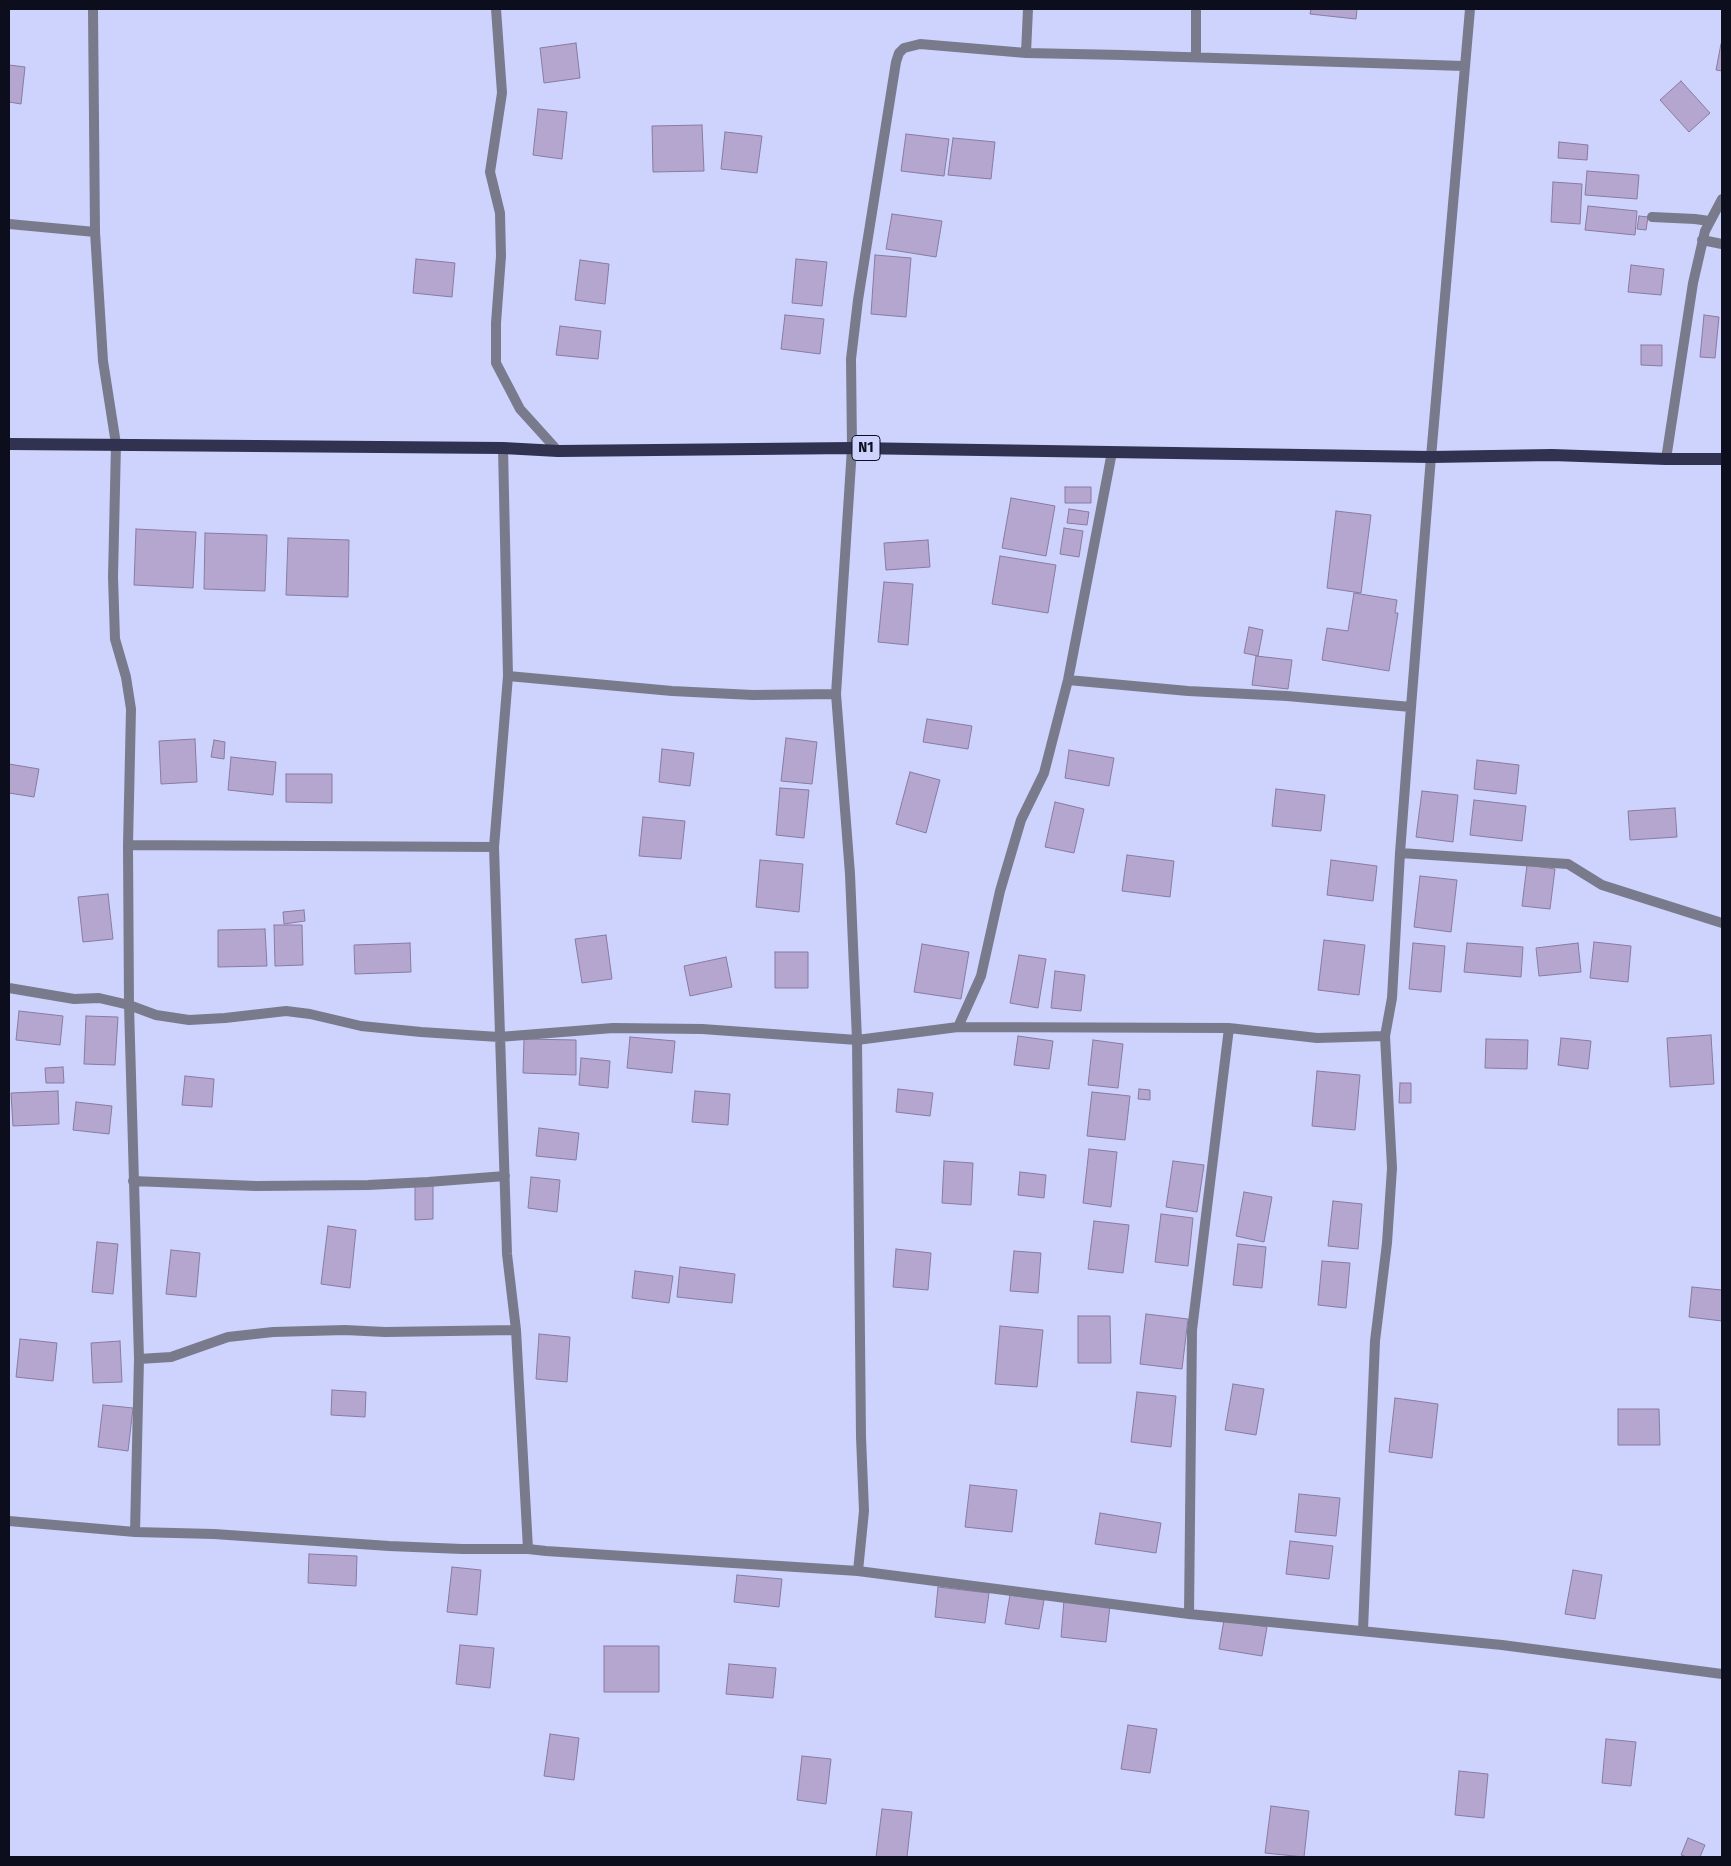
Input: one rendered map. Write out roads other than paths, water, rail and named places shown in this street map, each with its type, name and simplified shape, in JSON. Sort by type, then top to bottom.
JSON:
[{"type":"main road","name":"N1","points":[[9,444],[503,448],[558,451],[852,448],[1431,457],[1552,455],[1722,459]]},
{"type":"street","points":[[92,9],[95,232],[103,361],[116,444],[113,595],[116,647],[126,677],[131,708],[128,845],[129,1005],[139,1359],[135,1532]]},
{"type":"street","points":[[496,9],[502,93],[490,172],[500,213],[501,256],[496,323],[496,363],[520,408],[558,451]]},
{"type":"street","points":[[1026,54],[1028,9]]},
{"type":"street","points":[[1196,9],[1196,57]]},
{"type":"street","points":[[1363,1630],[1376,1341],[1388,1243],[1392,1168],[1386,1036],[1392,998],[1411,707],[1470,9]]},
{"type":"street","points":[[858,1571],[864,1511],[861,1437],[857,1040],[850,874],[836,694],[852,448],[851,360],[858,300],[899,53],[904,48],[920,44],[1026,54],[1196,57],[1464,66]]},
{"type":"street","points":[[1666,459],[1693,283],[1702,240],[1709,221],[1722,199]]},
{"type":"street","points":[[1652,216],[1709,221]]},
{"type":"street","points":[[9,224],[95,232]]},
{"type":"street","points":[[1702,240],[1722,244]]},
{"type":"street","points":[[503,448],[508,676],[494,847],[507,1254],[516,1330],[528,1549]]},
{"type":"street","points":[[958,1027],[981,976],[1000,891],[1021,820],[1044,773],[1068,680],[1112,452]]},
{"type":"street","points":[[508,676],[672,691],[753,695],[836,694]]},
{"type":"street","points":[[1068,680],[1188,691],[1287,696],[1411,707]]},
{"type":"street","points":[[128,845],[494,847]]},
{"type":"street","points":[[1400,853],[1568,864],[1602,885],[1722,923]]},
{"type":"street","points":[[9,988],[74,999],[99,998],[129,1005],[156,1015],[189,1020],[286,1011],[310,1014],[360,1026],[499,1037],[613,1028],[702,1029],[857,1040],[958,1027],[1228,1028],[1317,1038],[1386,1036]]},
{"type":"street","points":[[1189,1614],[1192,1330],[1228,1028]]},
{"type":"street","points":[[133,1182],[256,1186],[368,1185],[505,1176]]},
{"type":"street","points":[[139,1359],[171,1357],[228,1337],[264,1333],[345,1330],[385,1332],[516,1330]]},
{"type":"street","points":[[9,1521],[135,1532],[214,1534],[462,1549],[528,1549],[858,1571],[1189,1614],[1502,1645],[1722,1674]]}]
